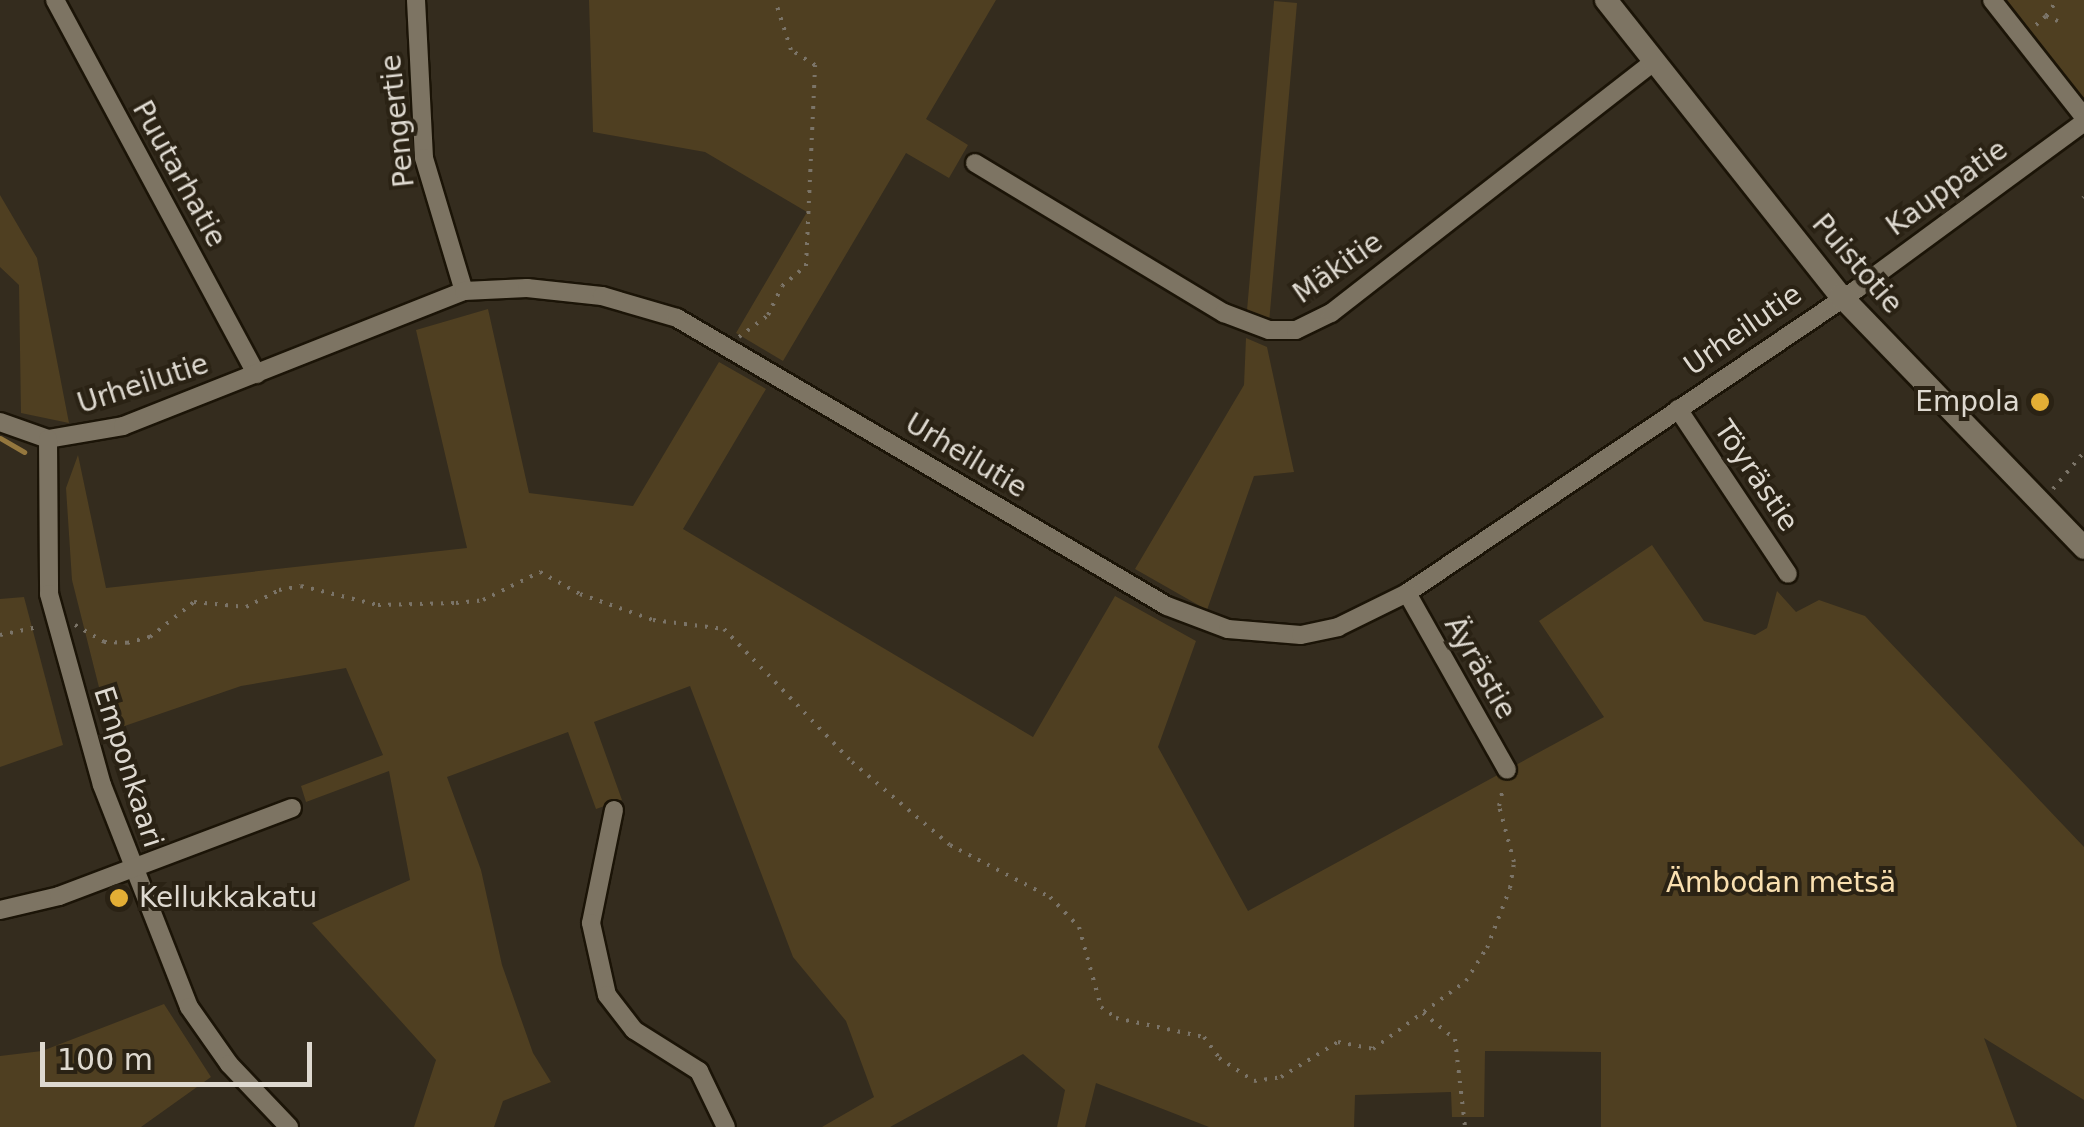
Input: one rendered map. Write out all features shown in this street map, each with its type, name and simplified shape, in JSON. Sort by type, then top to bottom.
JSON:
[{"type":"street","name":"Puutarhatie","points":[[55,0],[256,374]]},
{"type":"street","name":"Pengertie","points":[[416,0],[424,158],[464,291]]},
{"type":"street","name":"Puistotie","points":[[1606,0],[1840,296],[2084,548]]},
{"type":"street","points":[[1992,0],[2084,120]]},
{"type":"street","name":"Mäkitie","points":[[975,163],[1224,313],[1269,330],[1296,330],[1331,313],[1653,62]]},
{"type":"street","name":"Kauppatie","points":[[1840,296],[2084,120]]},
{"type":"street","name":"Urheilutie","points":[[0,422],[48,439],[123,426],[464,291],[526,288],[602,296],[677,318],[1126,584],[1202,622],[1264,636],[1301,635],[1338,628],[1407,593],[1840,296]]},
{"type":"street","name":"Töyrästie","points":[[1678,408],[1788,574]]},
{"type":"street","name":"Emponkaari","points":[[48,439],[44,531],[60,620],[132,866],[189,1007],[228,1064],[290,1127]]},
{"type":"street","name":"Äyrästie","points":[[1407,593],[1507,770]]},
{"type":"street","points":[[0,910],[59,896],[292,808]]},
{"type":"street","points":[[614,810],[592,922],[607,995],[634,1030],[699,1071],[726,1127]]},
{"type":"path","points":[[728,346],[768,315],[782,286],[806,266],[814,65],[791,50],[774,0]]},
{"type":"path","points":[[2021,38],[2046,16],[2057,0]]},
{"type":"path","points":[[2046,16],[2058,21]]},
{"type":"path","points":[[2050,492],[2084,452]]},
{"type":"path","points":[[0,635],[60,620],[104,642],[127,643],[150,637],[194,602],[246,608],[279,590],[302,586],[378,605],[483,600],[540,572],[580,594],[666,624],[724,629],[852,762],[950,845],[1050,898],[1079,927],[1100,1007],[1116,1018],[1204,1038],[1219,1058],[1254,1081],[1280,1076],[1338,1042],[1373,1049],[1466,981],[1487,948],[1510,888],[1514,862],[1499,806],[1507,770]]},
{"type":"path","points":[[60,620],[70,637]]},
{"type":"path","points":[[1422,1012],[1455,1039],[1465,1127]]},
{"type":"green space","points":[[589,0],[996,0],[926,119],[968,145],[949,178],[906,153],[783,361],[736,333],[807,212],[705,152],[593,132]]},
{"type":"green space","points":[[2007,0],[2084,0],[2084,100]]},
{"type":"green space","points":[[1274,1],[1297,3],[1269,319],[1246,317]]},
{"type":"green space","points":[[0,195],[37,258],[69,423],[21,413],[19,285],[0,267]]},
{"type":"green space","name":"Ämbodan metsä","points":[[488,309],[529,493],[633,506],[719,362],[766,389],[683,529],[1033,737],[1115,596],[1196,641],[1158,747],[1248,911],[1604,717],[1539,621],[1652,545],[1704,621],[1755,635],[1767,628],[1777,591],[1796,612],[1819,600],[1865,616],[2084,847],[2084,1100],[1984,1038],[2017,1127],[1601,1127],[1601,1052],[1485,1051],[1484,1117],[1452,1117],[1451,1092],[1355,1095],[1354,1127],[1209,1127],[1096,1083],[1085,1127],[1057,1127],[1065,1090],[1023,1054],[890,1127],[822,1127],[874,1097],[846,1021],[793,957],[690,686],[594,722],[622,800],[596,809],[568,732],[447,777],[481,870],[502,965],[533,1053],[551,1082],[503,1101],[494,1127],[414,1127],[436,1060],[312,923],[410,880],[389,771],[306,802],[301,786],[383,755],[346,668],[241,686],[110,731],[72,580],[66,488],[78,455],[106,588],[467,548],[416,330]]},
{"type":"green space","points":[[1246,338],[1267,347],[1294,472],[1254,476],[1207,610],[1135,569],[1244,385]]},
{"type":"green space","points":[[24,597],[63,745],[0,767],[0,599]]},
{"type":"green space","points":[[164,1004],[211,1077],[141,1127],[0,1127],[0,1056],[42,1051]]},
{"type":"waterway","points":[[0,438],[24,452]]},
{"type":"place","name":"Empola","points":[[2040,402]]},
{"type":"place","name":"Kellukkakatu","points":[[119,898]]}]
